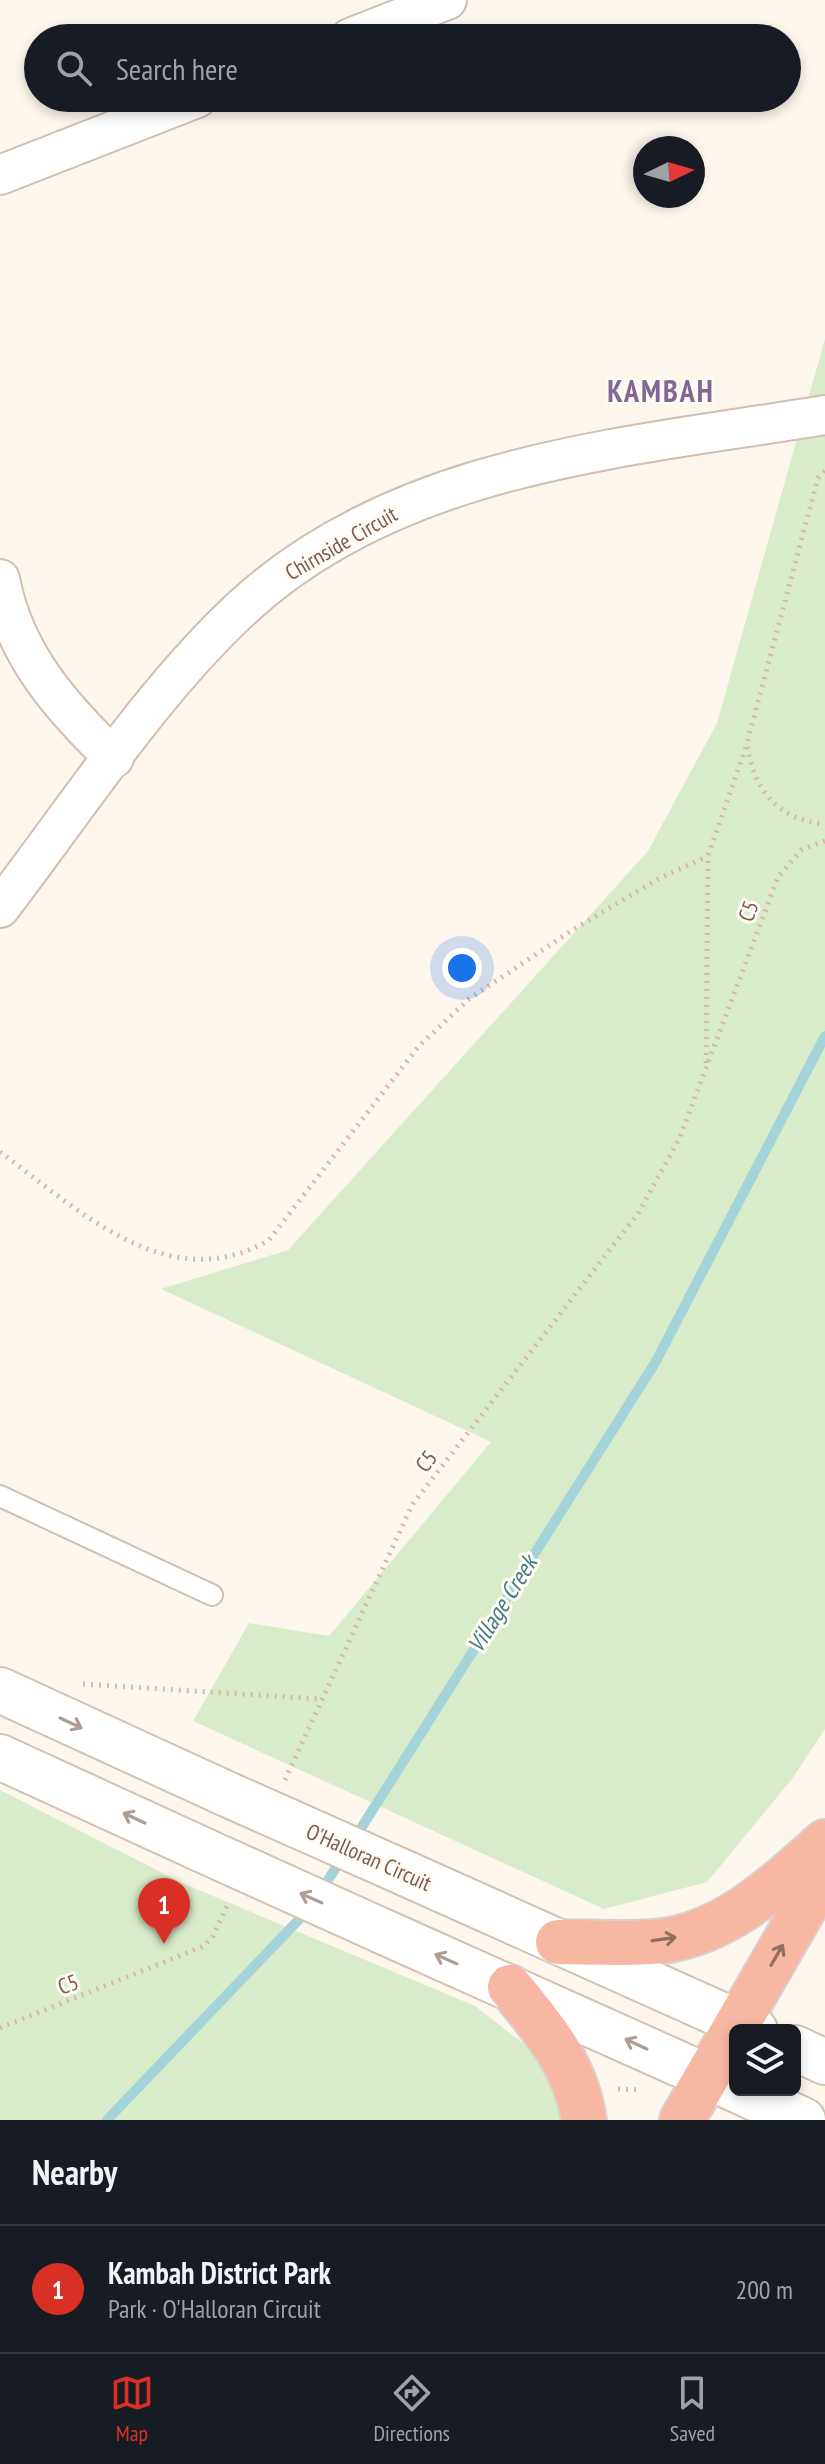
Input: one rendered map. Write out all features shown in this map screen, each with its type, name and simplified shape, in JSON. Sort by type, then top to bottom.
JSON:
[{"type":"highway","points":[[558,1942],[663,1941],[708,1927],[761,1897],[825,1842]]},
{"type":"highway","points":[[748,2024],[825,1872]]},
{"type":"highway","points":[[510,1987],[563,2055],[581,2097],[594,2104]]},
{"type":"highway","points":[[682,2120],[726,2085]]},
{"type":"street","points":[[386,24],[447,0]]},
{"type":"street","points":[[0,175],[161,112]]},
{"type":"street","name":"Chirnside Circuit","points":[[0,908],[187,664],[243,607],[309,557],[384,515],[465,483],[550,461],[825,415]]},
{"type":"street","points":[[0,579],[4,602],[28,658],[63,709],[114,758]]},
{"type":"street","name":"O'Halloran Circuit","points":[[0,1690],[742,2024]]},
{"type":"street","points":[[0,1757],[803,2120]]},
{"type":"street","points":[[801,2051],[825,2062]]},
{"type":"lane","points":[[0,1496],[212,1595]]},
{"type":"path","points":[[706,1066],[708,856],[747,743],[818,478],[825,471]]},
{"type":"path","points":[[747,743],[751,772],[778,807],[801,822],[825,824]]},
{"type":"path","name":"C5","points":[[282,1786],[412,1505],[639,1212],[680,1137],[778,877],[801,850],[825,841]]},
{"type":"path","points":[[0,1152],[112,1232],[159,1256],[200,1259],[244,1255],[269,1240],[418,1047],[469,999],[574,929],[658,879],[708,856]]},
{"type":"path","points":[[77,1683],[321,1699]]},
{"type":"path","name":"C5","points":[[0,2028],[204,1946],[213,1936],[232,1895]]},
{"type":"path","points":[[594,2104],[644,2090]]},
{"type":"green space","points":[[825,339],[825,1729],[792,1779],[707,1882],[604,1909],[193,1721],[249,1623],[329,1636],[491,1442],[161,1289],[288,1250],[648,851],[717,723]]},
{"type":"green space","points":[[0,1790],[182,1883],[475,2006],[542,2058],[566,2120],[0,2120]]},
{"type":"waterway","name":"Village Creek","points":[[353,1841],[655,1363],[825,1036]]},
{"type":"waterway","name":"Village Creek","points":[[321,1891],[342,1858]]},
{"type":"waterway","name":"Village Creek","points":[[107,2120],[310,1908]]},
{"type":"place","name":"Kambah District Park","points":[[164,1944]]},
{"type":"district","name":"KAMBAH","points":[[661,390]]}]
